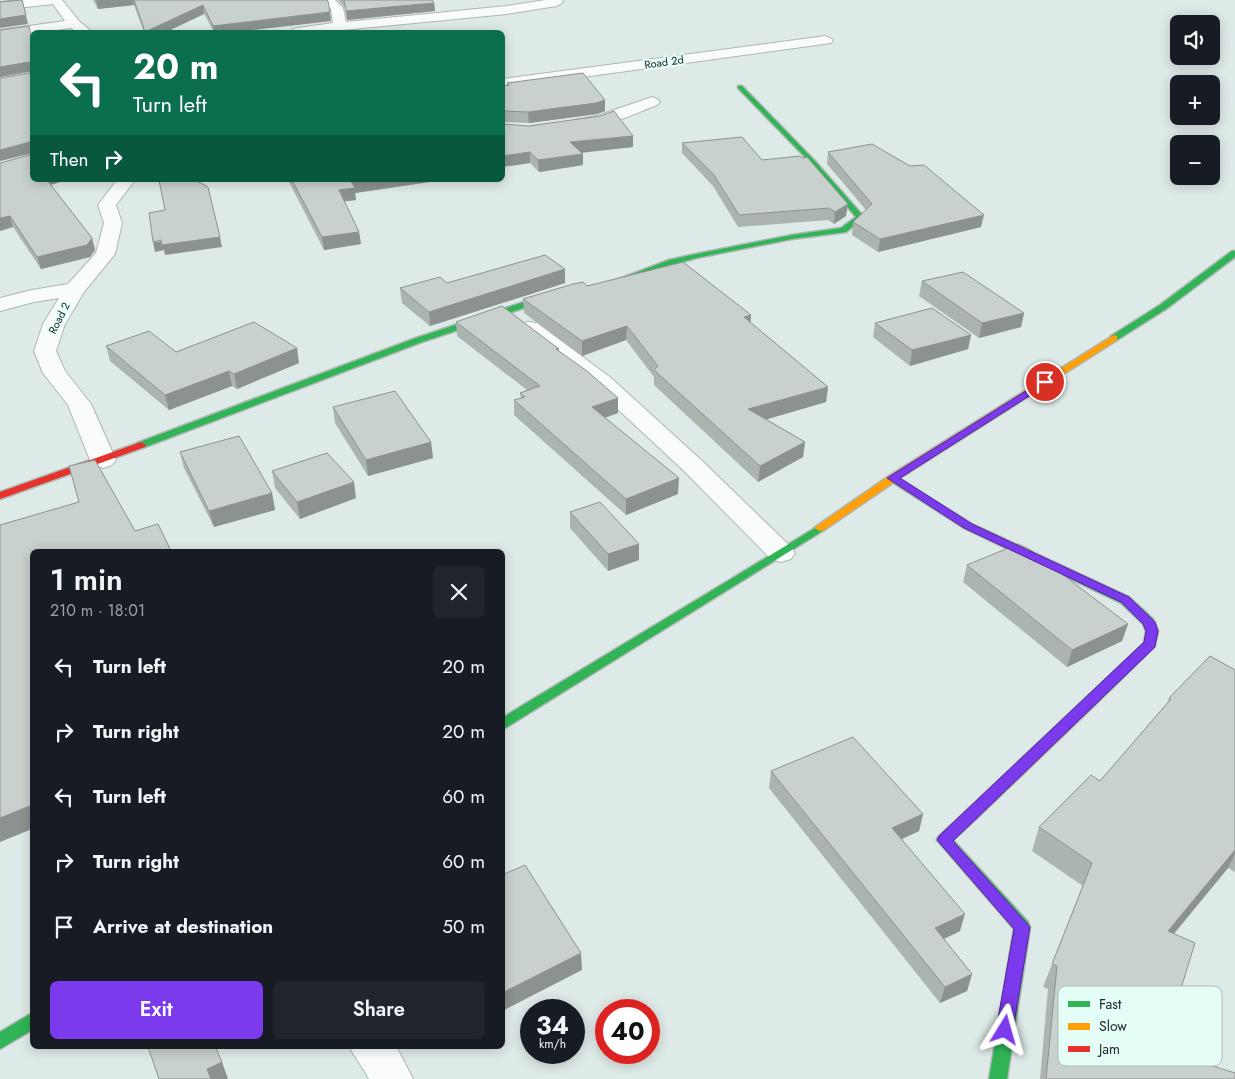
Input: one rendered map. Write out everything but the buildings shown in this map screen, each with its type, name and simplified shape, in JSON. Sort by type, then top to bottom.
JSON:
[{"type":"street","points":[[0,6],[56,0],[80,28]]},
{"type":"street","points":[[328,0],[337,8],[340,26]]},
{"type":"street","points":[[312,30],[507,10],[557,2]]},
{"type":"street","points":[[53,30],[80,28]]},
{"type":"street","points":[[0,34],[30,32]]},
{"type":"street","name":"Road 2d","points":[[505,84],[826,40]]},
{"type":"street","points":[[609,284],[631,279],[672,262],[696,256],[792,237],[843,230],[860,217],[812,161],[740,87]]},
{"type":"street","points":[[564,125],[600,120],[652,102]]},
{"type":"street","name":"Road 2","points":[[104,460],[79,404],[54,373],[45,351],[54,324],[75,288],[104,254],[113,223],[108,205],[129,182]]},
{"type":"street","points":[[505,723],[841,515],[892,478],[1163,307],[1235,253]]},
{"type":"street","points":[[0,305],[32,296],[75,288]]},
{"type":"street","points":[[0,496],[104,460],[392,348],[570,290]]},
{"type":"street","points":[[505,311],[603,383],[692,464],[781,553]]},
{"type":"street","points":[[892,478],[968,526],[1125,600],[1149,622],[1152,631],[1150,644],[944,840],[1022,927],[998,1079]]},
{"type":"street","points":[[0,1041],[30,1022]]},
{"type":"street","points":[[374,1049],[392,1079]]},
{"type":"traffic: fast","points":[[617,283],[672,262],[696,256],[792,237],[843,230],[860,217],[812,161],[740,87]]},
{"type":"traffic: fast","points":[[1114,338],[1163,307],[1235,253]]},
{"type":"traffic: fast","points":[[141,445],[419,340],[560,293]]},
{"type":"traffic: fast","points":[[893,478],[968,526],[1125,600],[1149,622],[1152,631],[1150,644],[1094,698]]},
{"type":"traffic: fast","points":[[505,723],[820,528]]},
{"type":"traffic: fast","points":[[971,815],[944,840],[1022,927],[998,1079]]},
{"type":"traffic: fast","points":[[0,1041],[30,1022]]},
{"type":"traffic: slow","points":[[820,528],[893,478],[1114,338]]},
{"type":"traffic: jam","points":[[0,496],[141,445]]},
{"type":"traffic: jam","points":[[971,815],[1094,698]]},
{"type":"route","points":[[1005,1030],[1022,927],[944,840],[1150,644],[1152,631],[1149,622],[1125,600],[968,526],[892,478],[1045,382]]}]
